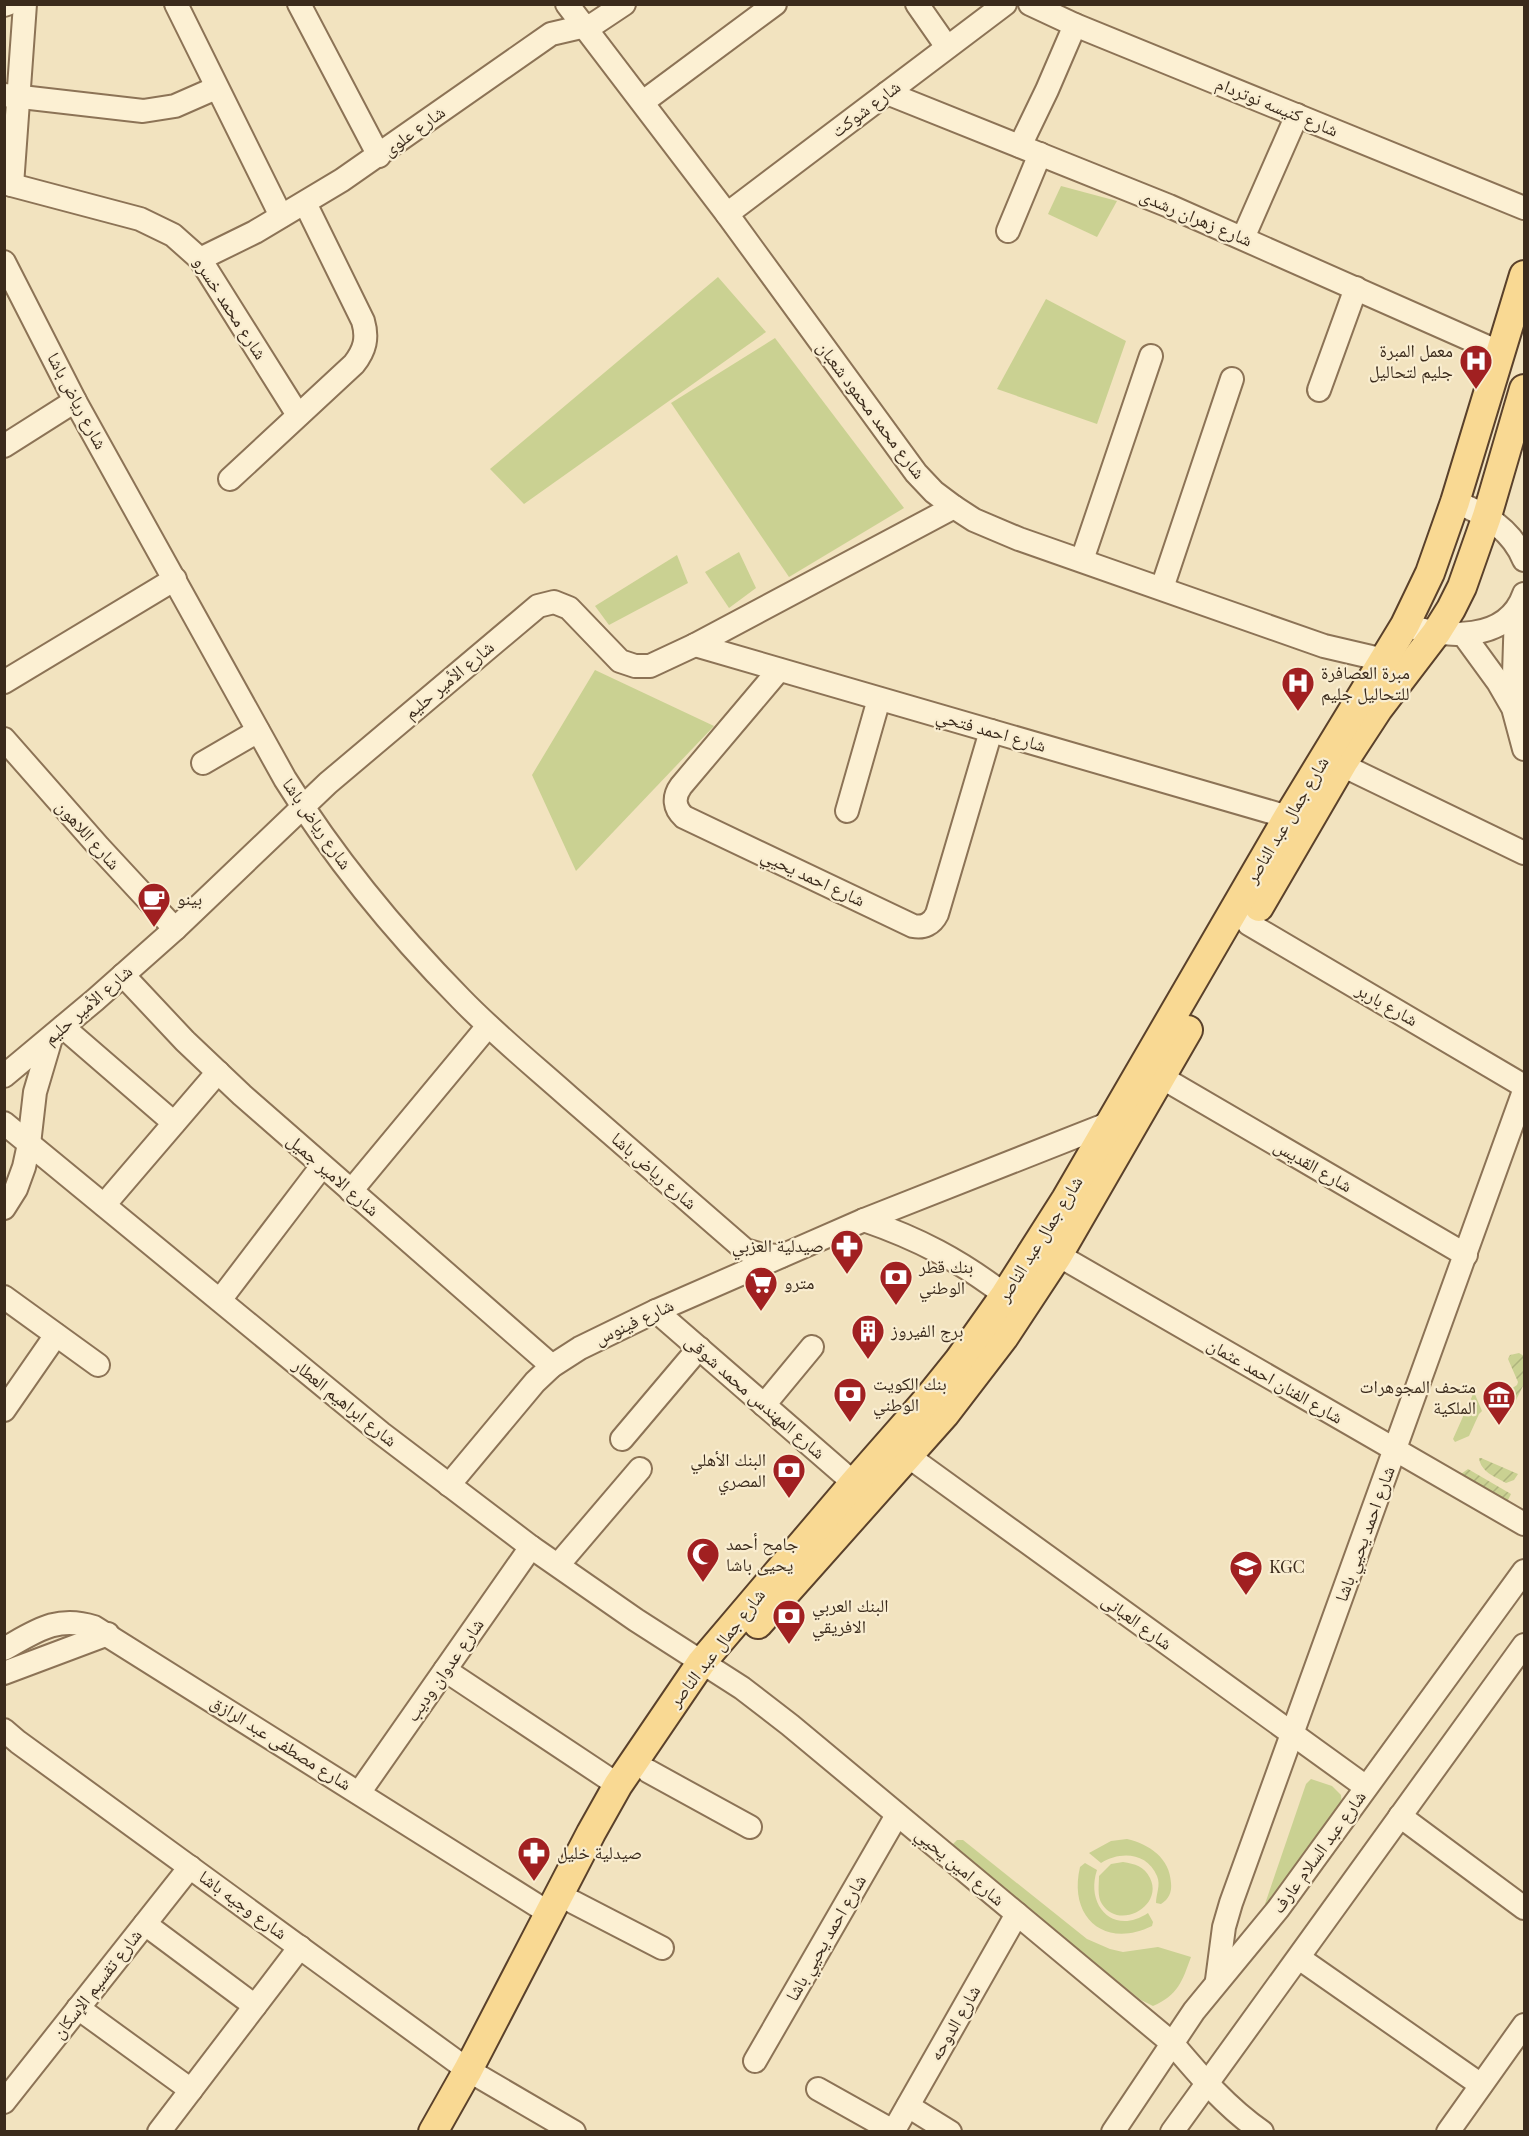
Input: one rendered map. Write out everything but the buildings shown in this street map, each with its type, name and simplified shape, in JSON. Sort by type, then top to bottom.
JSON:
[{"type":"main road","name":"شارع جمال عبد الناصر","points":[[454,2132],[475,2074],[561,1907],[618,1785],[854,1483],[926,1401],[1005,1296],[1052,1223],[1288,817],[1405,625],[1430,573],[1455,502],[1524,275]]},
{"type":"main road","name":"شارع جمال عبد الناصر","points":[[561,1907],[691,1706],[708,1667],[908,1456],[975,1376],[1004,1337],[1058,1255],[1342,765],[1378,709],[1413,662],[1450,634],[1462,586],[1487,516],[1524,389]]},
{"type":"main road","name":"شارع جمال عبد الناصر","points":[[433,2132],[475,2074]]},
{"type":"street","points":[[8,184],[11,96],[25,4]]},
{"type":"street","points":[[176,4],[281,216]]},
{"type":"street","points":[[299,4],[379,156]]},
{"type":"street","name":"شارع محمد محمود شعبان","points":[[567,4],[727,214],[916,473],[934,492],[954,507],[996,530],[1324,646],[1384,660],[1413,662]]},
{"type":"street","name":"شارع علوى","points":[[200,259],[305,203],[379,156],[546,37],[602,20],[624,4]]},
{"type":"street","points":[[643,102],[775,4]]},
{"type":"street","points":[[917,4],[947,48]]},
{"type":"street","name":"شارع شوكت","points":[[727,214],[1005,4]]},
{"type":"street","name":"شارع كنيسه نوتردام","points":[[1030,4],[1075,25],[1524,208]]},
{"type":"street","points":[[1008,231],[1047,90],[1075,25]]},
{"type":"street","points":[[11,96],[151,110],[175,106],[216,88]]},
{"type":"street","name":"شارع زهران رشدى","points":[[887,93],[1243,238],[1501,353]]},
{"type":"street","points":[[1243,238],[1297,115]]},
{"type":"street","name":"شارع محمد خسرو","points":[[8,184],[140,219],[173,235],[200,259],[298,415]]},
{"type":"street","points":[[230,479],[361,355],[365,344],[366,332],[363,321],[305,203]]},
{"type":"street","name":"شارع رياض باشا","points":[[7,272],[75,400],[258,730],[302,806],[344,864],[389,921],[437,975],[488,1026],[745,1250],[762,1255],[781,1256]]},
{"type":"street","points":[[1319,390],[1356,288]]},
{"type":"street","points":[[1082,560],[1151,356]]},
{"type":"street","points":[[1162,588],[1233,379]]},
{"type":"street","points":[[5,443],[75,400]]},
{"type":"street","points":[[1455,502],[1487,516],[1517,544],[1524,560]]},
{"type":"street","name":"شارع الأمير حليم","points":[[4,1076],[57,1033],[175,929],[302,806],[530,612],[546,603],[554,602],[569,608],[620,661],[635,666],[650,666],[695,645],[954,507]]},
{"type":"street","points":[[4,682],[175,579]]},
{"type":"street","points":[[1405,625],[1450,634],[1492,628],[1505,622],[1520,603]]},
{"type":"street","points":[[1513,708],[1520,603]]},
{"type":"street","points":[[1450,634],[1482,657],[1513,708],[1524,749]]},
{"type":"street","name":"شارع احمد فتحي","points":[[695,645],[1288,817]]},
{"type":"street","name":"شارع احمد يحيي","points":[[779,670],[681,786],[675,796],[676,808],[684,817],[913,926],[930,924],[936,914],[991,731]]},
{"type":"street","points":[[847,811],[879,699]]},
{"type":"street","points":[[203,763],[258,730]]},
{"type":"street","name":"شارع اللاهون","points":[[4,739],[175,929]]},
{"type":"street","points":[[1342,765],[1524,853]]},
{"type":"street","name":"شارع باربر","points":[[1249,924],[1524,1086]]},
{"type":"street","name":"شارع الامير جميل","points":[[123,975],[169,1025],[218,1072],[322,1166],[552,1366]]},
{"type":"street","points":[[351,1191],[488,1026]]},
{"type":"street","points":[[4,1208],[20,1178],[29,1144],[35,1092],[57,1033],[174,1123]]},
{"type":"street","points":[[104,1205],[218,1072]]},
{"type":"street","name":"شارع القديس","points":[[1161,1077],[1466,1255]]},
{"type":"street","name":"شارع احمد يحيي باشا","points":[[1217,1980],[1224,1927],[1231,1903],[1524,1091]]},
{"type":"street","name":"شارع ابراهيم العطار","points":[[4,1123],[332,1394],[449,1485],[531,1547],[708,1667]]},
{"type":"street","name":"شارع فينوس","points":[[449,1485],[535,1382],[552,1366],[580,1348],[656,1311],[864,1220],[1110,1123]]},
{"type":"street","points":[[220,1300],[322,1166]]},
{"type":"street","points":[[864,1220],[902,1233],[939,1250],[973,1271],[1005,1296]]},
{"type":"street","name":"شارع الفنان احمد عثمان","points":[[1058,1255],[1524,1524]]},
{"type":"street","points":[[4,1297],[98,1365]]},
{"type":"street","name":"شارع المهندس محمد شوقى","points":[[656,1311],[854,1483]]},
{"type":"street","points":[[4,1410],[56,1335]]},
{"type":"street","points":[[764,1405],[812,1347]]},
{"type":"street","points":[[622,1439],[699,1348]]},
{"type":"street","name":"شارع العبانى","points":[[908,1456],[1366,1787]]},
{"type":"street","points":[[558,1565],[640,1469]]},
{"type":"street","name":"شارع عدوان وديب","points":[[359,1793],[531,1547]]},
{"type":"street","name":"شارع عبد السلام عارف","points":[[1113,2132],[1194,2011],[1217,1980],[1272,1917],[1524,1571]]},
{"type":"street","name":"شارع مصطفى عبد الرازق","points":[[4,1649],[38,1629],[66,1622],[81,1622],[108,1634],[359,1793],[561,1907],[662,1948]]},
{"type":"street","points":[[4,1673],[108,1634]]},
{"type":"street","points":[[1172,2132],[1524,1645]]},
{"type":"street","name":"شارع امين يحيي","points":[[708,1667],[766,1705],[1172,2043],[1206,2084],[1232,2109],[1262,2132]]},
{"type":"street","points":[[445,1670],[618,1785]]},
{"type":"street","name":"شارع وجيه باشا","points":[[4,1730],[475,2074],[574,2132]]},
{"type":"street","points":[[648,1771],[750,1827]]},
{"type":"street","name":"شارع احمد يحيي باشا","points":[[755,2061],[897,1815]]},
{"type":"street","points":[[1401,1816],[1524,1908]]},
{"type":"street","name":"شارع تقسيم الإسكان","points":[[4,2102],[190,1867]]},
{"type":"street","name":"شارع الدوحه","points":[[893,2131],[1017,1914]]},
{"type":"street","points":[[145,1924],[255,2006]]},
{"type":"street","points":[[159,2132],[300,1947]]},
{"type":"street","points":[[1299,1958],[1481,2085]]},
{"type":"street","points":[[78,2008],[191,2090]]},
{"type":"street","points":[[1448,2132],[1522,2033]]},
{"type":"street","points":[[818,2089],[893,2131]]},
{"type":"street","points":[[908,2106],[950,2132]]},
{"type":"green space","points":[[1061,186],[1117,201],[1097,237],[1048,214]]},
{"type":"green space","points":[[718,277],[766,332],[524,504],[490,469]]},
{"type":"green space","points":[[1046,299],[1126,341],[1097,424],[997,389]]},
{"type":"green space","points":[[775,338],[904,508],[789,577],[671,403]]},
{"type":"green space","points":[[739,552],[756,588],[729,608],[705,572]]},
{"type":"green space","points":[[677,555],[688,583],[609,625],[595,606]]},
{"type":"green space","points":[[595,670],[714,726],[576,871],[532,775]]},
{"type":"green space","points":[[1519,1353],[1524,1356],[1524,1384],[1510,1412],[1503,1408],[1505,1393],[1518,1382],[1508,1359],[1510,1355]]},
{"type":"green space","points":[[1474,1392],[1482,1411],[1469,1436],[1455,1442],[1453,1439]]},
{"type":"green space","points":[[1479,1458],[1518,1474],[1514,1480],[1506,1483],[1485,1470]]},
{"type":"green space","points":[[1468,1469],[1511,1494],[1507,1502],[1461,1474]]},
{"type":"green space","points":[[1311,1779],[1332,1786],[1341,1795],[1342,1806],[1269,1904],[1265,1904],[1306,1784]]},
{"type":"green space","points":[[1127,1839],[1143,1844],[1157,1854],[1167,1866],[1171,1889],[1168,1898],[1161,1904],[1156,1903],[1157,1876],[1147,1862],[1140,1858],[1124,1856],[1101,1863],[1089,1853],[1111,1841]]},
{"type":"green space","points":[[957,1840],[963,1840],[1087,1939],[1123,1952],[1158,1947],[1191,1957],[1178,1987],[1168,1997],[1153,2006],[1141,2000],[958,1856],[950,1847]]},
{"type":"green space","points":[[1123,1862],[1142,1868],[1150,1878],[1153,1888],[1151,1898],[1145,1906],[1138,1912],[1128,1915],[1110,1912],[1100,1901],[1099,1876],[1111,1864]]},
{"type":"green space","points":[[1085,1863],[1097,1870],[1094,1883],[1095,1895],[1105,1914],[1124,1921],[1136,1919],[1148,1913],[1153,1922],[1152,1926],[1135,1932],[1119,1934],[1105,1931],[1094,1924],[1085,1914],[1080,1901],[1078,1885],[1080,1867]]},
{"type":"place","name":"معمل المبرة جليم لتحاليل","points":[[1476,390]]},
{"type":"place","name":"مبرة العصافرة للتحاليل جليم","points":[[1298,712]]},
{"type":"place","name":"بينو","points":[[154,928]]},
{"type":"place","name":"صيدلية العزبي","points":[[847,1275]]},
{"type":"place","name":"بنك قطر الوطني","points":[[896,1306]]},
{"type":"place","name":"مترو","points":[[761,1312]]},
{"type":"place","name":"برج الفيروز","points":[[868,1360]]},
{"type":"place","name":"بنك الكويت الوطني","points":[[850,1423]]},
{"type":"place","name":"متحف المجوهرات الملكية","points":[[1499,1426]]},
{"type":"place","name":"البنك الأهلي المصري","points":[[789,1499]]},
{"type":"place","name":"جامح أحمد يحيى باشا","points":[[703,1583]]},
{"type":"place","name":"KGC","points":[[1246,1596]]},
{"type":"place","name":"البنك العربي الافريقي","points":[[789,1645]]},
{"type":"place","name":"صيدلية خليل","points":[[534,1882]]}]
